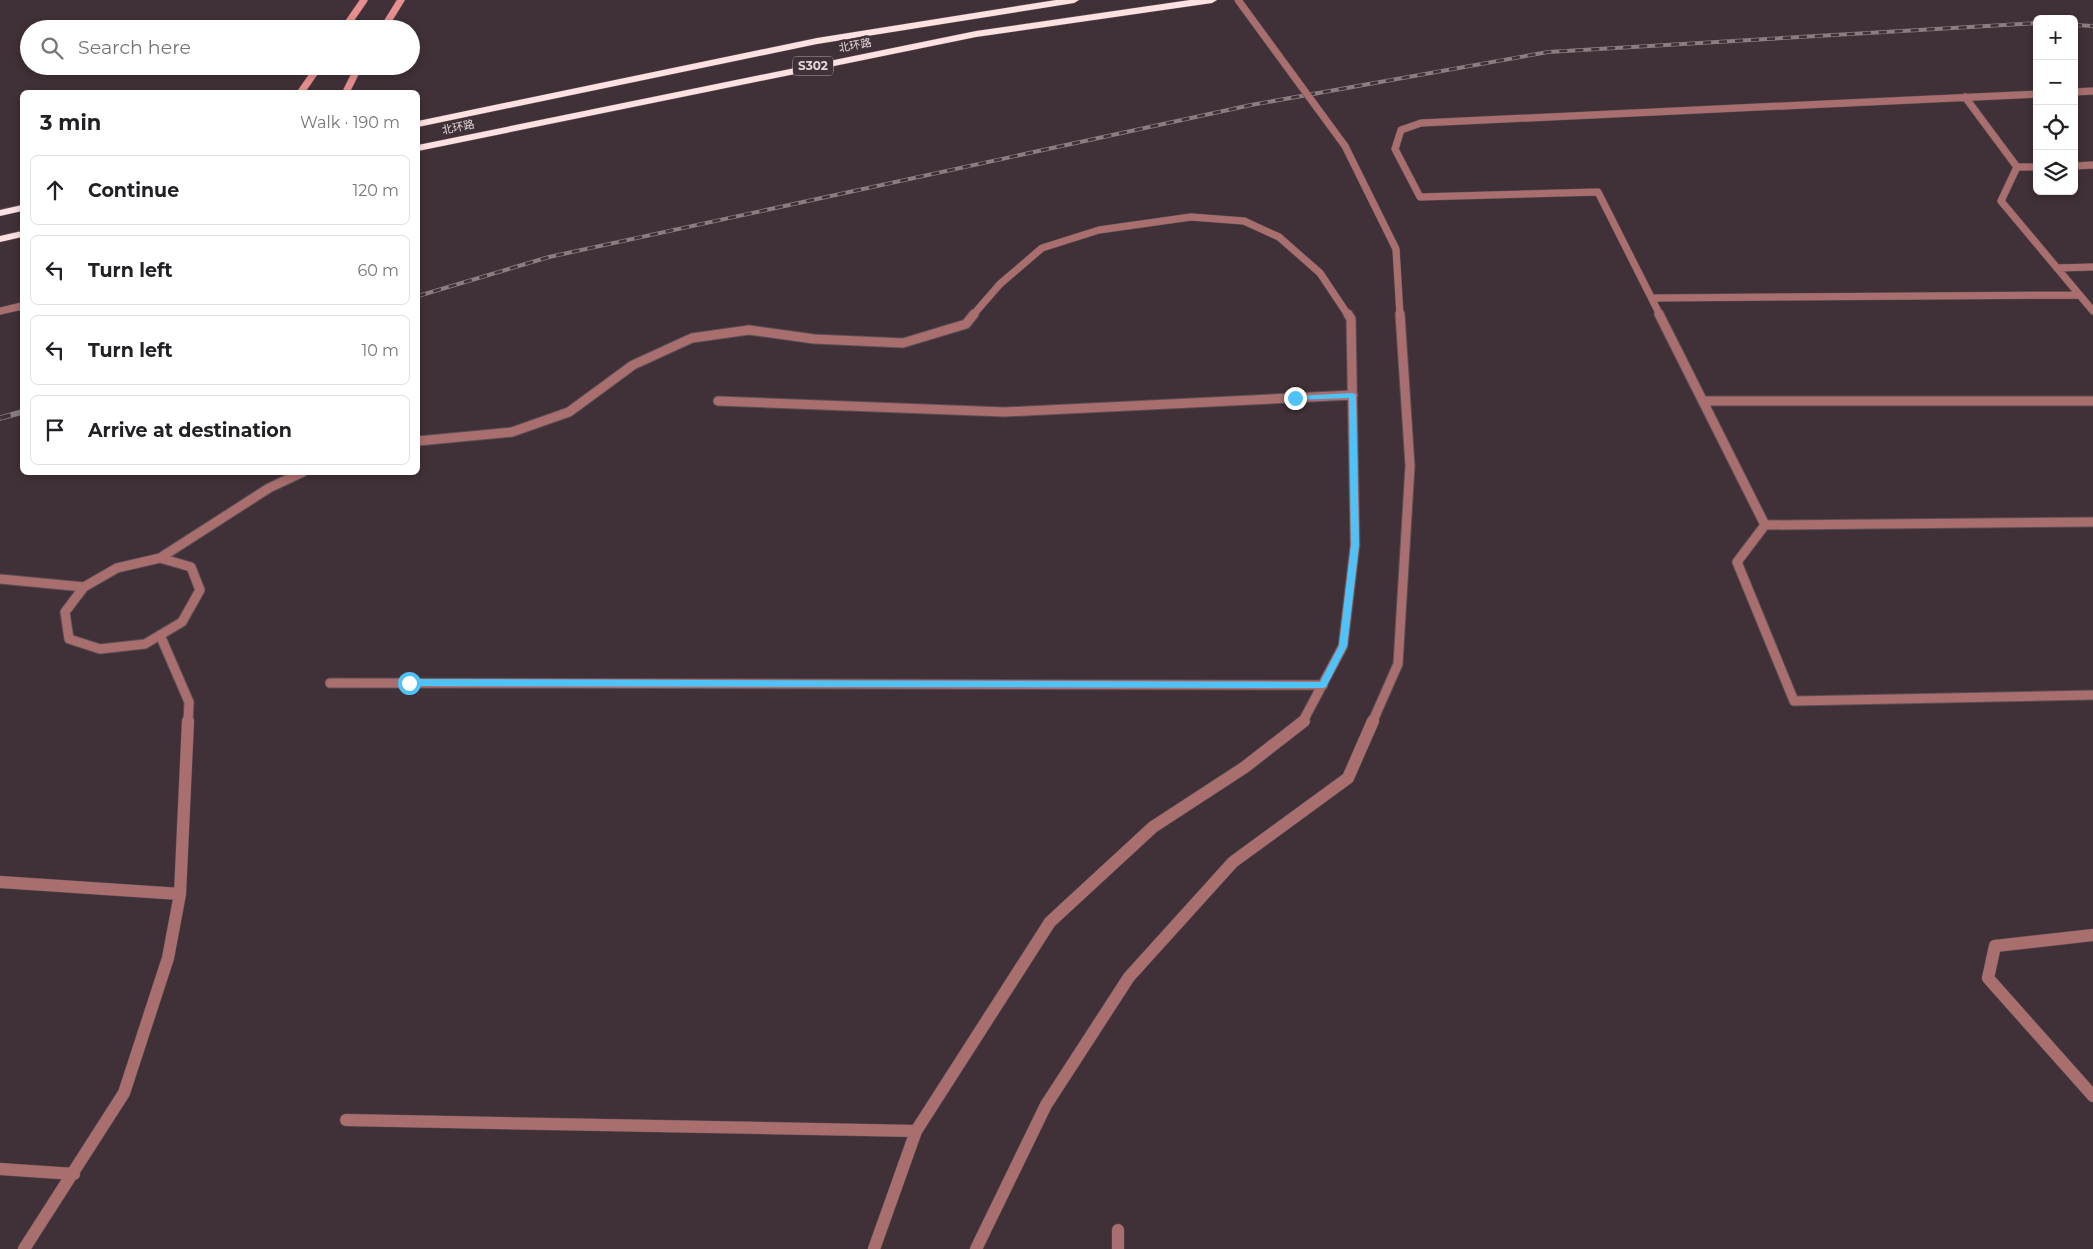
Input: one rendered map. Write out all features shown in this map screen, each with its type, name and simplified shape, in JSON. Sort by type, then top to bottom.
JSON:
[{"type":"highway","name":"北环路","points":[[420,124],[817,42],[1074,0]]},
{"type":"highway","name":"北环路","points":[[420,148],[976,34],[1076,18],[1212,0]]},
{"type":"highway","points":[[0,213],[20,208]]},
{"type":"highway","points":[[0,239],[20,234]]},
{"type":"street","points":[[350,20],[364,0]]},
{"type":"street","points":[[388,20],[401,0]]},
{"type":"street","points":[[976,1249],[1046,1105],[1129,977],[1233,862],[1348,778],[1398,664],[1410,466],[1396,249],[1345,146],[1238,0]]},
{"type":"street","points":[[302,90],[313,75]]},
{"type":"street","points":[[347,90],[354,75]]},
{"type":"street","points":[[2078,92],[2093,91]]},
{"type":"street","points":[[1765,525],[1598,192],[1420,196],[1395,149],[1401,130],[1421,123],[2033,94]]},
{"type":"street","points":[[1965,97],[2017,167]]},
{"type":"street","points":[[2078,166],[2093,165]]},
{"type":"street","points":[[2017,167],[2033,167]]},
{"type":"street","points":[[2017,167],[2001,201],[2093,310]]},
{"type":"street","points":[[420,441],[512,432],[569,412],[633,365],[692,338],[750,330],[814,339],[903,343],[966,324],[1000,284],[1042,248],[1099,230],[1191,217],[1244,221],[1279,237],[1320,273],[1351,319],[1355,545],[1343,646],[1323,685],[1304,721],[1245,767],[1154,827],[1050,922],[916,1132],[874,1249]]},
{"type":"street","points":[[2057,268],[2093,267]]},
{"type":"street","points":[[1652,298],[2080,294]]},
{"type":"street","points":[[0,311],[20,306]]},
{"type":"street","points":[[718,401],[1005,412],[1353,395]]},
{"type":"street","points":[[1704,401],[2093,401]]},
{"type":"street","points":[[160,558],[191,567],[200,590],[182,622],[145,644],[100,649],[69,639],[64,612],[84,587],[117,568],[160,558],[269,488],[297,475]]},
{"type":"street","points":[[1765,525],[2093,522]]},
{"type":"street","points":[[1765,525],[1737,562],[1794,701],[2093,695]]},
{"type":"street","points":[[0,579],[84,587]]},
{"type":"street","points":[[24,1249],[74,1174],[124,1093],[168,958],[180,894],[189,702],[160,635]]},
{"type":"street","points":[[330,682],[1323,685]]},
{"type":"street","points":[[0,882],[180,894]]},
{"type":"street","points":[[2093,935],[1995,946],[1988,978],[2093,1096]]},
{"type":"street","points":[[346,1120],[916,1132]]},
{"type":"street","points":[[0,1169],[74,1174]]},
{"type":"street","points":[[1118,1230],[1118,1249]]},
{"type":"railway","points":[[420,295],[549,257],[1251,105],[1548,52],[2033,23]]},
{"type":"railway","points":[[2078,25],[2093,26]]},
{"type":"railway","points":[[0,418],[20,413]]},
{"type":"route","points":[[409,683],[1323,685],[1343,646],[1355,545],[1353,395],[1295,398]]}]
